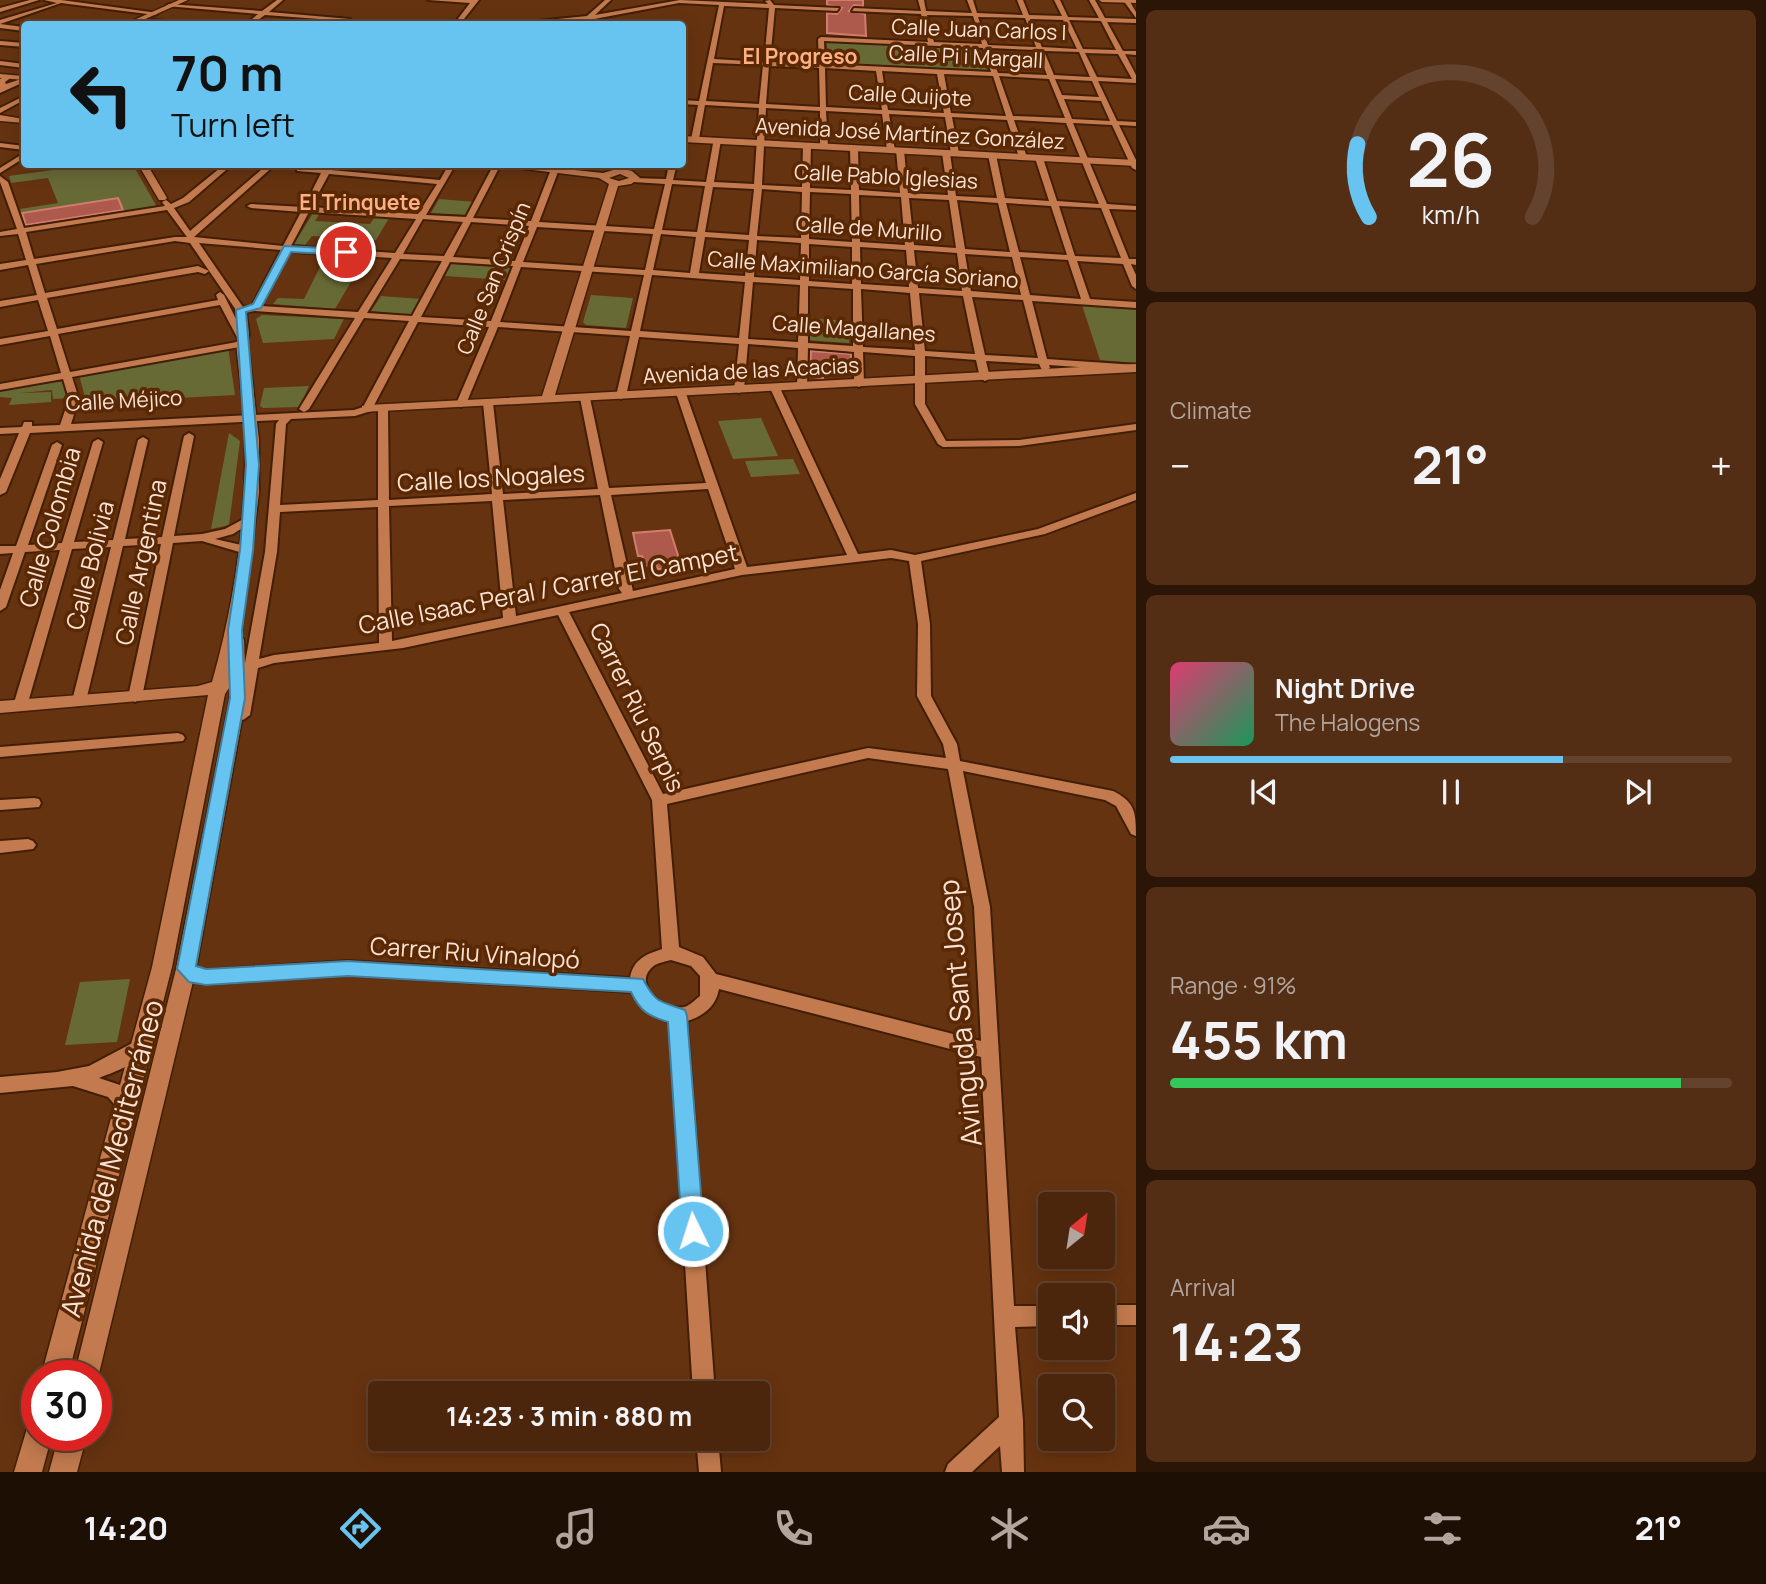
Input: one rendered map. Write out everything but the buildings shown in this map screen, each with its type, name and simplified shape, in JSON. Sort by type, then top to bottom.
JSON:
[{"type":"street","points":[[0,10],[36,0]]},
{"type":"street","points":[[47,0],[155,13]]},
{"type":"street","points":[[138,20],[170,4],[186,0]]},
{"type":"street","points":[[253,21],[280,0]]},
{"type":"street","points":[[431,0],[476,1]]},
{"type":"street","points":[[589,18],[608,0]]},
{"type":"street","points":[[577,21],[674,2],[688,0],[696,3]]},
{"type":"street","points":[[739,390],[772,6],[767,0]]},
{"type":"street","points":[[921,0],[931,44]]},
{"type":"street","points":[[970,0],[1023,157]]},
{"type":"street","points":[[1020,0],[1136,286]]},
{"type":"street","points":[[1057,0],[1135,165]]},
{"type":"street","points":[[1092,0],[1136,81]]},
{"type":"street","points":[[1102,0],[1136,1]]},
{"type":"street","points":[[1127,0],[1136,16]]},
{"type":"street","points":[[0,24],[69,1]]},
{"type":"street","points":[[459,21],[476,1]]},
{"type":"street","points":[[674,2],[837,9]]},
{"type":"street","points":[[170,4],[196,9],[347,19]]},
{"type":"street","points":[[695,139],[722,4]]},
{"type":"street","points":[[187,14],[196,9]]},
{"type":"street","points":[[854,10],[1136,22]]},
{"type":"street","points":[[138,20],[145,21]]},
{"type":"street","points":[[0,24],[21,28]]},
{"type":"street","name":"Calle Juan Carlos I","points":[[822,66],[821,39],[1136,53]]},
{"type":"street","points":[[0,43],[21,45]]},
{"type":"street","points":[[0,51],[16,44]]},
{"type":"street","name":"Calle Pi i Margall","points":[[711,61],[1136,81]]},
{"type":"street","points":[[0,64],[21,68]]},
{"type":"street","points":[[822,66],[824,146]]},
{"type":"street","points":[[21,69],[4,76],[1,81],[2,89],[21,80]]},
{"type":"street","points":[[879,69],[885,112],[904,194],[920,352],[919,404],[943,444],[1019,443],[1136,428]]},
{"type":"street","points":[[940,72],[948,115],[951,197],[985,377]]},
{"type":"street","points":[[1059,97],[1104,99]]},
{"type":"street","points":[[0,102],[21,101]]},
{"type":"street","points":[[0,111],[21,101]]},
{"type":"street","name":"Calle Quijote","points":[[686,102],[1136,124]]},
{"type":"street","points":[[0,118],[21,121]]},
{"type":"street","name":"Avenida José Martínez González","points":[[686,139],[1085,160],[1135,165]]},
{"type":"street","points":[[694,275],[717,141]]},
{"type":"street","points":[[0,145],[21,148]]},
{"type":"street","points":[[802,387],[807,145]]},
{"type":"street","points":[[854,148],[859,384]]},
{"type":"street","points":[[992,155],[1001,200],[1047,374]]},
{"type":"street","points":[[0,171],[21,157]]},
{"type":"street","points":[[1039,158],[1086,301]]},
{"type":"street","points":[[144,168],[166,205],[206,256],[241,310],[244,335],[242,343]]},
{"type":"street","points":[[0,234],[186,200],[225,168]]},
{"type":"street","points":[[190,239],[269,168]]},
{"type":"street","points":[[300,169],[328,168],[442,182]]},
{"type":"street","points":[[255,308],[328,168]]},
{"type":"street","points":[[304,409],[451,168]]},
{"type":"street","points":[[367,409],[469,219],[493,168]]},
{"type":"street","points":[[556,168],[603,176],[621,168],[633,174],[634,180],[614,183],[606,181],[603,176]]},
{"type":"street","name":"Calle San Crispín","points":[[461,404],[556,168]]},
{"type":"street","points":[[621,396],[672,168]]},
{"type":"street","points":[[0,178],[12,204],[74,398],[66,426]]},
{"type":"street","name":"Calle Pablo Iglesias","points":[[634,180],[1136,208]]},
{"type":"street","points":[[547,400],[614,183]]},
{"type":"street","points":[[0,205],[12,204]]},
{"type":"street","name":"Calle de Murillo","points":[[251,206],[1136,262]]},
{"type":"street","points":[[190,239],[224,302],[242,343]]},
{"type":"street","name":"Calle Maximiliano García Soriano","points":[[0,267],[190,239],[398,256],[1136,304]]},
{"type":"street","points":[[206,256],[208,247],[221,243]]},
{"type":"street","points":[[0,304],[198,269],[205,271]]},
{"type":"street","points":[[0,342],[224,302]]},
{"type":"street","name":"Calle Magallanes","points":[[241,310],[255,308],[1136,368]]},
{"type":"street","points":[[0,387],[242,343]]},
{"type":"street","name":"Avenida del Mediterráneo","points":[[58,1360],[162,967],[235,630],[252,493],[250,421],[242,343]]},
{"type":"street","name":"Avenida de las Acacias","points":[[250,421],[304,409],[367,409],[1136,368]]},
{"type":"street","points":[[775,388],[854,558]]},
{"type":"street","points":[[681,393],[742,571]]},
{"type":"street","points":[[585,398],[625,589],[630,596]]},
{"type":"street","points":[[488,403],[510,622]]},
{"type":"street","points":[[383,408],[384,641],[390,646]]},
{"type":"street","name":"Avenida de las Acacias","points":[[250,421],[367,409]]},
{"type":"street","points":[[166,695],[191,701],[224,688],[271,552],[281,424],[288,416]]},
{"type":"street","name":"Calle Méjico","points":[[0,426],[250,421]]},
{"type":"street","points":[[0,492],[27,427]]},
{"type":"street","name":"Calle Méjico","points":[[0,431],[27,427]]},
{"type":"street","name":"Calle Argentina","points":[[135,697],[189,436]]},
{"type":"street","name":"Calle Bolivia","points":[[79,701],[143,440]]},
{"type":"street","name":"Calle Colombia","points":[[20,705],[98,442]]},
{"type":"street","points":[[0,607],[57,445]]},
{"type":"street","name":"Calle los Nogales","points":[[273,509],[711,486]]},
{"type":"street","name":"Calle Isaac Peral / Carrer El Campet","points":[[224,688],[274,659],[390,646],[742,571],[891,554],[915,559],[1041,532],[1136,496]]},
{"type":"street","points":[[0,550],[202,538],[229,531],[249,519]]},
{"type":"street","points":[[202,538],[246,550]]},
{"type":"street","name":"Avinguda Sant Josep","points":[[915,559],[924,624],[924,696],[950,744],[982,906],[1007,1317],[1013,1472]]},
{"type":"street","name":"Carrer Riu Serpis","points":[[562,611],[659,800],[671,953]]},
{"type":"street","points":[[0,707],[224,688]]},
{"type":"street","name":"Avenida del Mediterráneo","points":[[92,1360],[186,969],[225,777],[238,698],[224,688]]},
{"type":"street","name":"Avenida del Mediterráneo","points":[[224,688],[239,734],[225,777]]},
{"type":"street","points":[[0,752],[178,738]]},
{"type":"street","points":[[659,800],[868,753],[952,764],[1108,795],[1122,803],[1136,830]]},
{"type":"street","points":[[0,805],[34,803]]},
{"type":"street","points":[[0,847],[28,845]]},
{"type":"street","points":[[671,953],[692,957],[708,971],[711,980],[708,1000],[701,1008],[678,1016],[654,1010],[646,1003],[636,985],[642,966],[650,959],[671,953]]},
{"type":"street","name":"Carrer Riu Vinalopó","points":[[186,969],[196,976],[206,977],[348,968],[636,985]]},
{"type":"street","points":[[711,980],[982,1049],[990,1048]]},
{"type":"street","points":[[678,1016],[703,1381]]},
{"type":"street","points":[[0,1085],[76,1079],[114,1065],[140,1046]]},
{"type":"street","points":[[76,1079],[114,1091],[125,1104]]},
{"type":"street","points":[[1115,1315],[1136,1315]]},
{"type":"street","points":[[1007,1317],[1038,1317]]},
{"type":"street","points":[[956,1472],[1012,1420]]},
{"type":"street","points":[[28,1472],[34,1451]]},
{"type":"street","points":[[64,1472],[69,1451]]},
{"type":"street","points":[[709,1451],[710,1472]]},
{"type":"green space","points":[[826,42],[980,49],[987,70],[831,64]]},
{"type":"green space","points":[[67,168],[135,168],[157,207],[125,212],[117,198],[21,213],[20,209],[58,203],[48,178],[11,183],[9,176]]},
{"type":"green space","points":[[439,199],[475,202],[467,215],[431,213]]},
{"type":"green space","points":[[313,213],[320,213],[315,221],[370,224],[375,217],[389,218],[376,240],[312,236],[305,245],[294,244]]},
{"type":"green space","points":[[326,255],[335,256],[326,272],[355,275],[335,309],[273,304],[278,298],[304,299]]},
{"type":"green space","points":[[451,264],[510,268],[505,280],[445,276]]},
{"type":"green space","points":[[591,295],[633,298],[626,328],[586,325],[583,322]]},
{"type":"green space","points":[[381,296],[421,299],[412,315],[371,311]]},
{"type":"green space","points":[[1082,305],[1136,309],[1136,363],[1100,360]]},
{"type":"green space","points":[[262,315],[344,319],[334,339],[263,343],[256,319]]},
{"type":"green space","points":[[807,318],[850,321],[849,343],[806,340]]},
{"type":"green space","points":[[228,347],[235,395],[83,403],[85,397],[79,375]]},
{"type":"green space","points":[[65,381],[71,398],[53,399],[52,390],[20,393],[51,392],[51,402],[9,405],[12,398],[0,397],[0,389]]},
{"type":"green space","points":[[309,386],[299,407],[260,406],[264,388]]},
{"type":"green space","points":[[761,418],[778,456],[733,459],[718,421]]},
{"type":"green space","points":[[229,433],[240,441],[229,525],[211,529]]},
{"type":"green space","points":[[793,459],[800,474],[751,477],[745,461]]},
{"type":"green space","points":[[130,979],[117,1042],[65,1045],[80,982]]},
{"type":"district","name":"El Progreso","points":[[800,56]]},
{"type":"district","name":"El Trinquete","points":[[360,202]]},
{"type":"route","points":[[346,252],[288,248],[257,306],[241,310],[252,440],[252,493],[235,630],[238,698],[225,777],[186,969],[196,976],[206,977],[348,968],[636,985],[639,994],[654,1010],[678,1016],[693,1231]]}]
